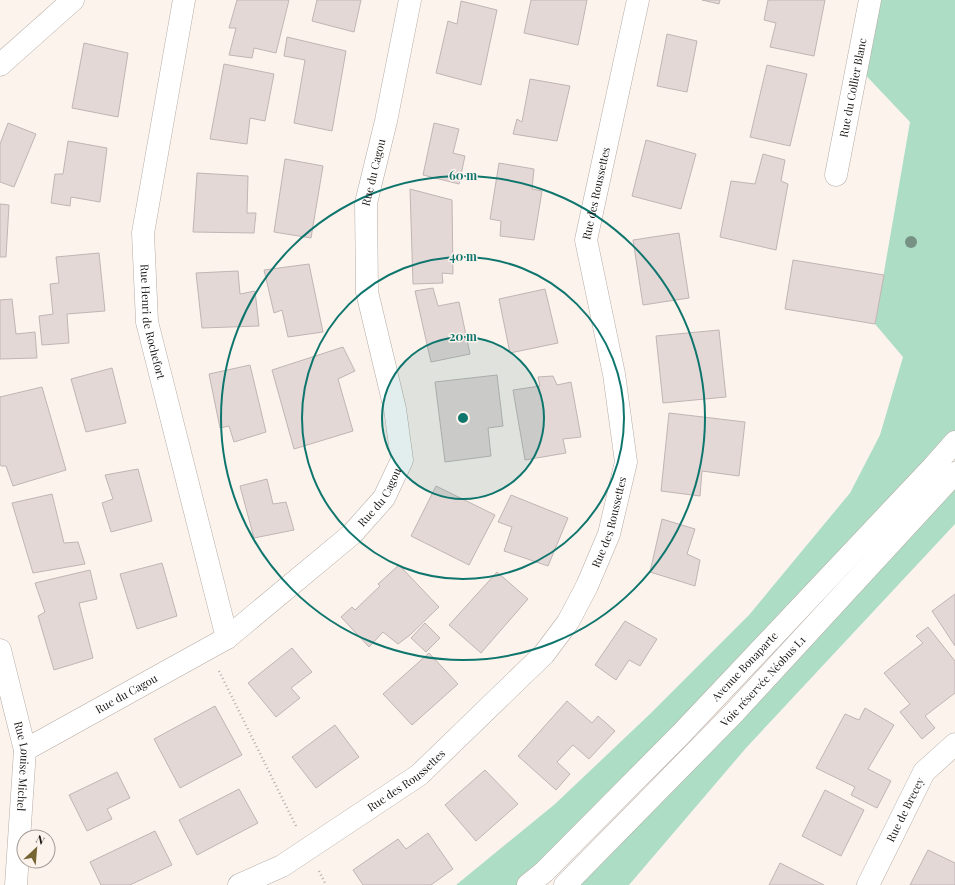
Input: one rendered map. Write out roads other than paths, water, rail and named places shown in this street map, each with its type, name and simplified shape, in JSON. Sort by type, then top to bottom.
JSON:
[{"type":"street","points":[[0,65],[73,0]]},
{"type":"street","name":"Rue du Cagou","points":[[25,750],[227,638],[352,534],[384,498],[402,460],[395,409],[367,292],[366,203],[386,121],[410,0]]},
{"type":"street","name":"Rue des Roussettes","points":[[239,885],[282,866],[419,775],[544,654],[568,622],[587,586],[609,534],[626,462],[614,374],[586,240],[638,0]]},
{"type":"street","name":"Rue du Collier Blanc","points":[[836,175],[870,0]]},
{"type":"street","name":"Rue Henri de Rochefort","points":[[181,3],[143,233],[147,322],[227,638]]},
{"type":"street","name":"Avenue Bonaparte","points":[[528,885],[544,872],[681,734],[955,442]]},
{"type":"street","name":"Voie réservée Néobus L1","points":[[565,885],[734,714],[955,473]]},
{"type":"street","name":"Rue Louise Michel","points":[[0,650],[25,750],[16,885]]},
{"type":"street","name":"Rue de Brecey","points":[[868,885],[924,772],[955,744]]}]
